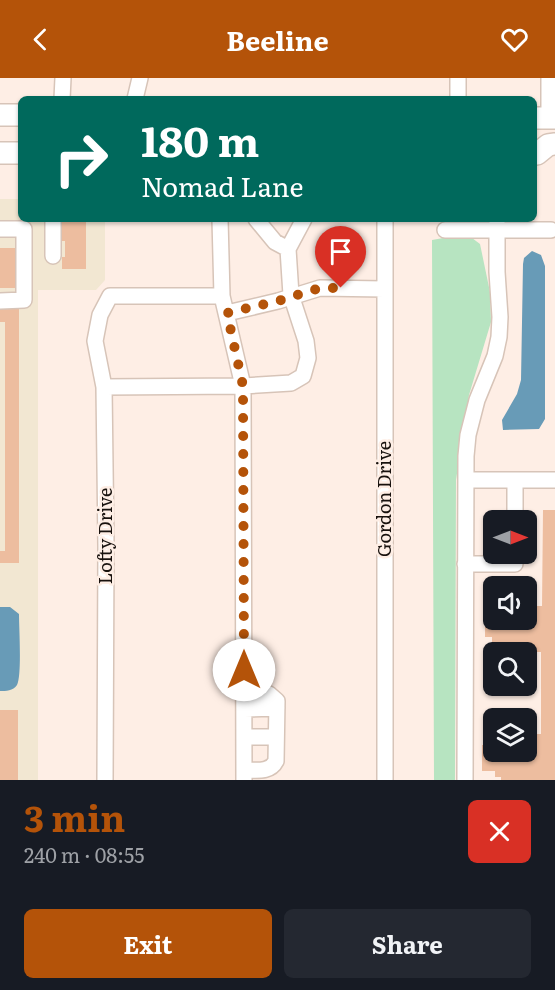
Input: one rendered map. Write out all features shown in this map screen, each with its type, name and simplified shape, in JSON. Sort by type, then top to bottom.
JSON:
[{"type":"highway","points":[[0,115],[18,115]]},
{"type":"highway","points":[[0,153],[18,153]]},
{"type":"street","points":[[62,96],[63,78]]},
{"type":"street","points":[[136,96],[140,78]]},
{"type":"street","points":[[458,78],[458,96]]},
{"type":"street","points":[[546,118],[549,78]]},
{"type":"street","points":[[53,222],[53,256]]},
{"type":"street","points":[[220,222],[222,296],[243,386],[244,775],[268,770],[276,761],[277,708],[244,701]]},
{"type":"street","points":[[258,222],[275,242],[288,249]]},
{"type":"street","points":[[104,387],[291,384],[303,375],[308,358],[306,341],[291,295],[288,249],[302,222]]},
{"type":"street","name":"Gordon Drive","points":[[385,222],[385,780]]},
{"type":"street","points":[[465,780],[465,564],[468,435],[477,400],[495,356],[499,337],[496,224]]},
{"type":"street","points":[[445,230],[496,224],[551,230]]},
{"type":"street","points":[[0,230],[24,229],[24,300],[0,301]]},
{"type":"street","points":[[227,313],[320,288],[384,289]]},
{"type":"street","name":"Lofty Drive","points":[[105,780],[104,387],[95,341],[100,315],[111,296],[222,296]]},
{"type":"street","points":[[466,480],[555,480]]},
{"type":"street","points":[[515,480],[515,510]]},
{"type":"street","points":[[465,564],[483,564]]},
{"type":"street","points":[[244,737],[276,737]]},
{"type":"shaded area","points":[[0,199],[18,199],[18,222],[105,222],[105,280],[96,290],[38,290],[38,780],[0,780]]},
{"type":"green space","points":[[460,235],[472,238],[480,244],[490,292],[491,322],[469,395],[456,480],[455,780],[434,780],[432,240]]},
{"type":"water","points":[[532,251],[541,255],[545,266],[545,419],[539,429],[503,430],[502,420],[517,394],[521,380],[523,264],[524,258]]},
{"type":"water","points":[[0,607],[10,607],[19,614],[19,680],[15,687],[5,691],[0,691]]},
{"type":"building","points":[[61,222],[86,222],[86,269],[62,269],[65,241],[61,241]]},
{"type":"building","points":[[0,248],[20,248],[20,288],[0,288]]},
{"type":"building","points":[[0,309],[19,309],[19,563],[0,563],[0,551],[5,551],[5,322],[0,322]]},
{"type":"building","points":[[543,510],[555,510],[555,780],[501,780],[501,777],[495,777],[495,771],[482,771],[482,745],[483,762],[537,762],[537,734],[541,734],[541,652],[537,652],[537,642],[492,642],[492,637],[485,637],[485,630],[537,630],[537,606],[542,606]]},
{"type":"building","points":[[0,710],[18,710],[18,780],[0,780]]},
{"type":"route","points":[[244,670],[243,386],[227,313],[320,288],[341,288]]}]
